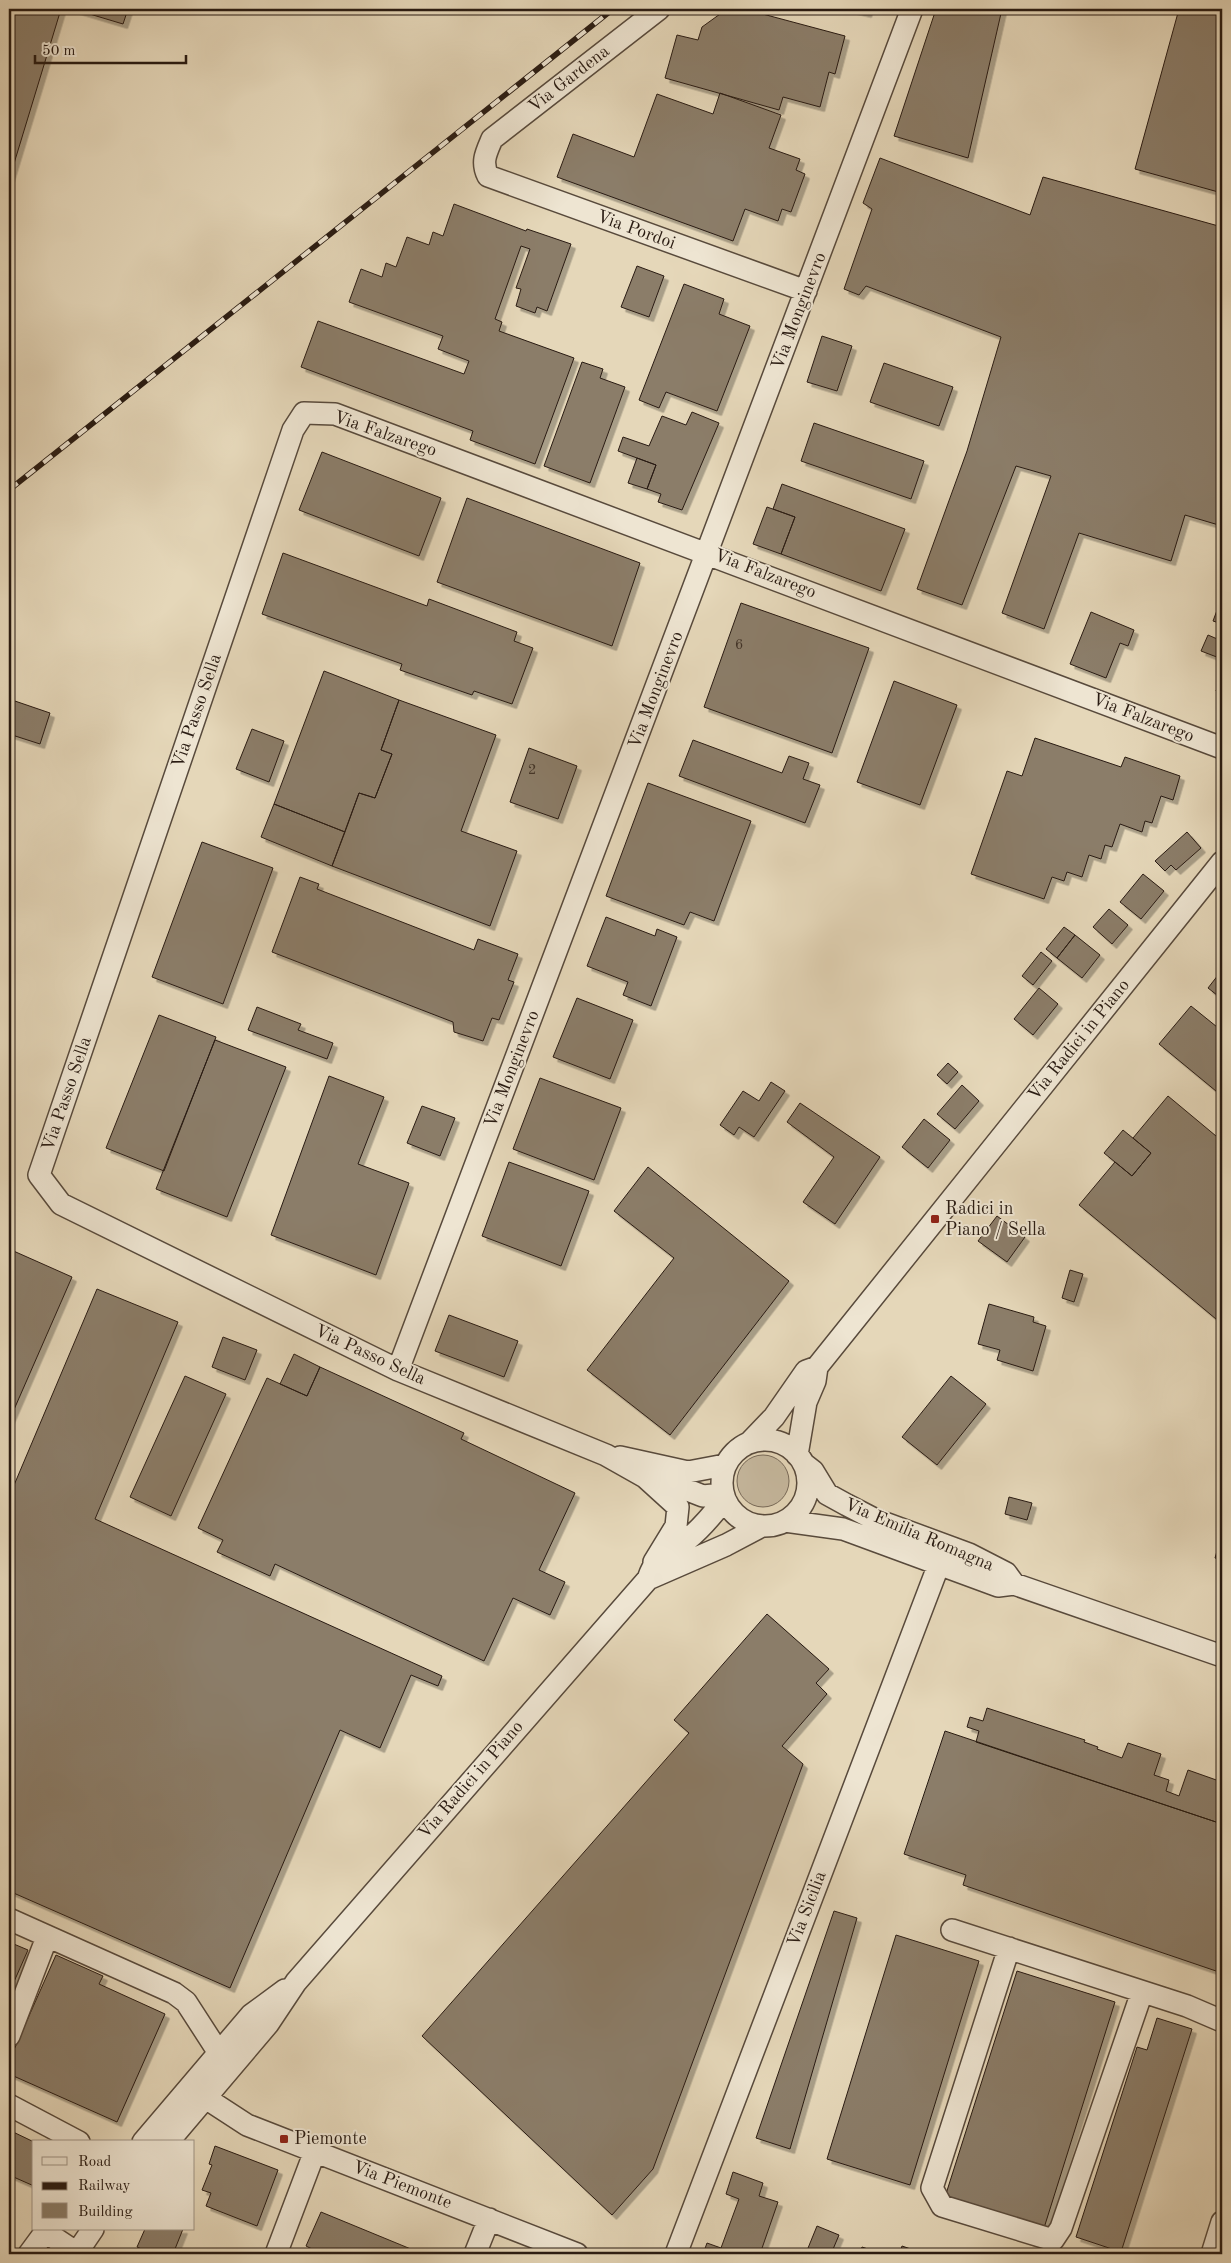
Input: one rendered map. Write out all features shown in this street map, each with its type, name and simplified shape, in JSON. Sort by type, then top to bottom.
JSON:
[{"type":"street","name":"Via Gardena","points":[[485,155],[492,139],[659,9]]},
{"type":"street","name":"Via Monginevro","points":[[398,1370],[912,9]]},
{"type":"street","name":"Via Pordoi","points":[[485,155],[483,167],[488,176],[806,291]]},
{"type":"street","name":"Via Falzarego","points":[[304,413],[335,414],[1222,748]]},
{"type":"street","name":"Via Passo Sella","points":[[304,413],[293,430],[39,1175],[61,1204],[398,1370],[606,1455],[645,1477],[678,1507],[676,1526],[651,1570]]},
{"type":"street","name":"Via Radici in Piano","points":[[817,1367],[1222,862]]},
{"type":"street","points":[[750,1443],[774,1417],[806,1371],[817,1367],[815,1381],[806,1402],[800,1459]]},
{"type":"street","points":[[762,1440],[775,1441],[788,1446],[800,1459],[808,1476],[808,1490],[804,1502],[796,1513],[786,1521],[762,1526],[742,1520],[731,1510],[724,1496],[722,1475],[725,1465],[740,1448],[762,1440]]},
{"type":"street","name":"Via Passo Sella","points":[[606,1455],[688,1472],[725,1465]]},
{"type":"street","name":"Via Emilia Romagna","points":[[800,1459],[813,1471],[827,1494],[884,1522],[969,1554],[1006,1572],[1014,1584]]},
{"type":"street","name":"Via Passo Sella","points":[[645,1477],[662,1480],[703,1496],[724,1496]]},
{"type":"street","points":[[651,1570],[707,1521],[724,1496]]},
{"type":"street","name":"Via Emilia Romagna","points":[[786,1521],[843,1529],[998,1586],[1014,1584],[1222,1656]]},
{"type":"street","points":[[651,1570],[726,1544],[762,1526]]},
{"type":"street","name":"Via Sicilia","points":[[676,2254],[938,1564]]},
{"type":"street","name":"Via Radici in Piano","points":[[296,1982],[651,1570]]},
{"type":"street","points":[[9,1919],[174,1993],[186,2002],[219,2053]]},
{"type":"street","points":[[952,1930],[1142,1992],[1222,2021]]},
{"type":"street","points":[[9,2036],[47,1937]]},
{"type":"street","points":[[1009,1948],[932,2188],[942,2206],[1053,2240],[1061,2228],[1142,1992]]},
{"type":"street","points":[[155,2138],[219,2053],[251,2015],[296,1982]]},
{"type":"street","points":[[155,2138],[204,2097],[268,2024],[296,1982]]},
{"type":"street","points":[[204,2097],[206,2081],[244,2038],[245,2022]]},
{"type":"street","name":"Via Piemonte","points":[[204,2097],[247,2125],[577,2254]]},
{"type":"street","points":[[9,2105],[75,2140]]},
{"type":"street","points":[[276,2254],[315,2151]]},
{"type":"street","points":[[476,2254],[489,2219]]},
{"type":"street","points":[[1212,2254],[1222,2222]]},
{"type":"street","points":[[30,2254],[43,2235],[48,2234],[76,2254],[92,2230]]},
{"type":"shaded area","points":[[763,1455],[773,1457],[781,1463],[787,1471],[789,1481],[787,1491],[781,1499],[773,1505],[763,1507],[753,1505],[745,1499],[739,1491],[737,1481],[739,1471],[745,1463],[753,1457]]},
{"type":"building","points":[[9,9],[61,9],[9,180]]},
{"type":"building","points":[[73,9],[128,9],[123,24]]},
{"type":"building","points":[[727,9],[744,9],[845,36],[835,74],[829,72],[820,107],[783,97],[779,110],[665,78],[677,35],[698,40],[702,27]]},
{"type":"building","points":[[850,9],[868,9],[867,13]]},
{"type":"building","points":[[936,9],[1002,9],[968,158],[894,136]]},
{"type":"building","points":[[1179,9],[1222,9],[1222,193],[1135,169]]},
{"type":"building","points":[[720,93],[781,115],[769,148],[800,159],[796,170],[805,174],[791,212],[782,209],[778,221],[745,209],[733,241],[557,177],[573,134],[634,157],[657,94],[713,114]]},
{"type":"building","points":[[880,158],[1030,215],[1043,177],[1222,227],[1222,526],[1185,515],[1171,561],[1079,533],[1044,629],[1002,613],[1051,476],[1016,466],[962,605],[917,589],[967,451],[1001,337],[866,286],[859,295],[844,289],[872,209],[863,203]]},
{"type":"building","points":[[454,204],[526,231],[527,229],[571,244],[547,311],[537,307],[535,313],[516,306],[521,289],[516,288],[530,249],[521,246],[495,319],[502,322],[499,331],[574,358],[535,464],[470,440],[473,431],[301,367],[318,321],[464,374],[469,361],[438,349],[443,336],[349,302],[361,269],[382,277],[386,263],[396,267],[407,237],[429,245],[433,232],[443,236]]},
{"type":"building","points":[[637,266],[664,276],[649,317],[621,307]]},
{"type":"building","points":[[684,284],[724,299],[719,314],[750,326],[717,411],[666,392],[659,408],[639,400]]},
{"type":"building","points":[[822,336],[852,346],[837,391],[807,382]]},
{"type":"building","points":[[582,362],[603,369],[600,378],[625,387],[590,483],[544,466]]},
{"type":"building","points":[[884,363],[953,387],[939,426],[870,402]]},
{"type":"building","points":[[692,412],[719,423],[682,510],[658,502],[661,494],[647,489],[656,465],[618,451],[623,437],[649,446],[662,416],[686,425]]},
{"type":"building","points":[[814,423],[924,461],[911,499],[801,461]]},
{"type":"building","points":[[322,452],[441,498],[419,556],[299,510]]},
{"type":"building","points":[[637,458],[656,465],[647,489],[628,483]]},
{"type":"building","points":[[782,484],[905,529],[881,591],[781,554],[795,517],[773,509]]},
{"type":"building","points":[[467,498],[640,563],[612,646],[437,582]]},
{"type":"building","points":[[767,507],[795,517],[781,554],[753,544]]},
{"type":"building","points":[[283,553],[427,606],[429,599],[517,632],[514,641],[533,648],[512,704],[474,691],[472,695],[400,670],[402,664],[262,614]]},
{"type":"building","points":[[1222,597],[1222,624],[1213,621]]},
{"type":"building","points":[[741,603],[869,648],[832,753],[704,707]]},
{"type":"building","points":[[1091,612],[1134,630],[1128,646],[1120,643],[1106,678],[1070,664]]},
{"type":"building","points":[[1208,635],[1222,641],[1222,659],[1201,651]]},
{"type":"building","points":[[324,671],[399,700],[381,750],[392,754],[375,798],[359,793],[345,832],[274,804]]},
{"type":"building","points":[[1222,675],[1222,694],[1216,691]]},
{"type":"building","points":[[894,681],[957,705],[920,805],[857,782]]},
{"type":"building","points":[[9,699],[50,713],[40,744],[9,734]]},
{"type":"building","points":[[399,700],[496,735],[461,831],[517,851],[490,926],[332,866],[359,793],[375,798],[392,754],[381,750]]},
{"type":"building","points":[[252,729],[284,741],[269,782],[236,769]]},
{"type":"building","points":[[1035,738],[1121,767],[1125,757],[1180,776],[1173,800],[1161,796],[1152,823],[1145,821],[1142,832],[1120,824],[1112,847],[1105,845],[1101,859],[1089,855],[1082,877],[1067,872],[1064,881],[1052,877],[1044,899],[971,874],[1007,771],[1022,776]]},
{"type":"building","points":[[693,740],[782,773],[789,756],[809,763],[803,779],[820,785],[805,823],[679,776]]},
{"type":"building","points":[[529,748],[577,766],[558,819],[510,802]]},
{"type":"building","points":[[648,783],[751,821],[714,921],[690,912],[684,925],[606,896]]},
{"type":"building","points":[[274,804],[345,832],[332,866],[261,837]]},
{"type":"building","points":[[1187,832],[1201,848],[1176,870],[1171,865],[1165,871],[1155,861]]},
{"type":"building","points":[[202,842],[273,868],[223,1004],[152,977]]},
{"type":"building","points":[[1143,874],[1164,891],[1141,919],[1120,902]]},
{"type":"building","points":[[300,877],[319,884],[317,889],[474,950],[478,939],[518,954],[508,980],[514,982],[499,1020],[492,1018],[483,1041],[454,1032],[453,1022],[272,952]]},
{"type":"building","points":[[1109,909],[1128,925],[1112,944],[1093,927]]},
{"type":"building","points":[[606,917],[655,936],[657,929],[677,937],[651,1006],[623,995],[628,982],[587,966]]},
{"type":"building","points":[[1064,927],[1075,935],[1057,958],[1046,949]]},
{"type":"building","points":[[1075,935],[1100,955],[1082,978],[1057,958]]},
{"type":"building","points":[[1041,952],[1052,961],[1033,985],[1022,976]]},
{"type":"building","points":[[1222,970],[1222,999],[1208,988]]},
{"type":"building","points":[[1039,988],[1058,1004],[1033,1035],[1014,1019]]},
{"type":"building","points":[[577,998],[633,1020],[610,1079],[553,1057]]},
{"type":"building","points":[[1191,1006],[1222,1031],[1222,1096],[1159,1044]]},
{"type":"building","points":[[257,1007],[301,1024],[298,1030],[333,1043],[327,1059],[248,1030]]},
{"type":"building","points":[[159,1015],[216,1037],[164,1171],[106,1148]]},
{"type":"building","points":[[215,1040],[286,1067],[227,1217],[156,1189]]},
{"type":"building","points":[[948,1063],[958,1072],[947,1084],[937,1075]]},
{"type":"building","points":[[329,1076],[384,1097],[358,1164],[409,1183],[376,1275],[271,1235]]},
{"type":"building","points":[[540,1078],[621,1108],[594,1180],[513,1149]]},
{"type":"building","points":[[771,1082],[785,1091],[754,1137],[739,1127],[734,1135],[720,1125],[743,1091],[759,1101]]},
{"type":"building","points":[[962,1085],[979,1101],[955,1129],[937,1114]]},
{"type":"building","points":[[1168,1096],[1222,1141],[1222,1324],[1079,1205],[1115,1162],[1132,1176],[1151,1153],[1133,1138]]},
{"type":"building","points":[[800,1103],[880,1157],[835,1224],[803,1202],[834,1157],[787,1122]]},
{"type":"building","points":[[422,1106],[455,1118],[440,1156],[407,1143]]},
{"type":"building","points":[[924,1119],[950,1140],[928,1168],[902,1147]]},
{"type":"building","points":[[1123,1130],[1151,1153],[1132,1176],[1104,1153]]},
{"type":"building","points":[[509,1162],[589,1191],[561,1266],[482,1236]]},
{"type":"building","points":[[648,1167],[789,1281],[670,1435],[587,1370],[674,1258],[614,1211]]},
{"type":"building","points":[[997,1216],[1025,1237],[1007,1262],[978,1241]]},
{"type":"building","points":[[9,1249],[72,1277],[9,1421]]},
{"type":"building","points":[[1070,1270],[1083,1274],[1074,1302],[1062,1298]]},
{"type":"building","points":[[97,1289],[178,1322],[95,1519],[442,1676],[438,1686],[411,1675],[380,1748],[340,1730],[230,1988],[9,1891],[9,1497]]},
{"type":"building","points":[[989,1304],[1034,1317],[1033,1322],[1046,1326],[1033,1371],[997,1360],[1000,1350],[978,1344]]},
{"type":"building","points":[[449,1315],[518,1341],[504,1377],[435,1351]]},
{"type":"building","points":[[223,1337],[257,1350],[245,1380],[212,1367]]},
{"type":"building","points":[[294,1354],[320,1367],[307,1396],[280,1384]]},
{"type":"building","points":[[320,1367],[464,1433],[461,1439],[575,1493],[539,1570],[565,1582],[550,1615],[513,1598],[484,1661],[275,1564],[270,1576],[217,1552],[223,1540],[198,1528],[267,1378],[307,1396]]},
{"type":"building","points":[[185,1376],[226,1394],[171,1516],[130,1497]]},
{"type":"building","points":[[951,1376],[986,1404],[937,1465],[902,1437]]},
{"type":"building","points":[[1009,1497],[1032,1503],[1027,1520],[1005,1514]]},
{"type":"building","points":[[1222,1534],[1222,1560],[1215,1558]]},
{"type":"building","points":[[767,1614],[829,1669],[816,1683],[827,1694],[782,1746],[803,1764],[653,2169],[612,2215],[422,2036],[689,1733],[674,1720]]},
{"type":"building","points":[[987,1708],[1085,1740],[1084,1742],[1098,1747],[1097,1749],[1122,1758],[1128,1743],[1161,1754],[1154,1775],[1169,1780],[1166,1791],[1179,1796],[1188,1770],[1222,1782],[1222,1824],[976,1742],[979,1731],[967,1727],[970,1717],[983,1721]]},
{"type":"building","points":[[945,1731],[1222,1824],[1222,1963],[1219,1972],[963,1885],[966,1875],[904,1854]]},
{"type":"building","points":[[834,1911],[857,1918],[790,2149],[756,2138]]},
{"type":"building","points":[[896,1935],[979,1961],[910,2185],[827,2159]]},
{"type":"building","points":[[9,1942],[28,1950],[9,1993]]},
{"type":"building","points":[[56,1955],[103,1976],[99,1984],[165,2014],[117,2122],[9,2074],[9,2061]]},
{"type":"building","points":[[1017,1971],[1115,2002],[1044,2228],[945,2197]]},
{"type":"building","points":[[1157,2018],[1192,2029],[1121,2252],[1076,2237],[1137,2047],[1147,2050]]},
{"type":"building","points":[[9,2130],[32,2141],[32,2185],[9,2175]]},
{"type":"building","points":[[215,2146],[278,2170],[257,2226],[206,2206],[211,2193],[202,2190],[212,2165],[209,2164]]},
{"type":"building","points":[[733,2172],[763,2183],[759,2196],[778,2202],[760,2254],[703,2254],[707,2243],[721,2248],[739,2199],[726,2194]]},
{"type":"building","points":[[321,2212],[423,2254],[310,2254],[312,2249],[306,2246]]},
{"type":"building","points":[[817,2226],[839,2235],[831,2254],[806,2253]]},
{"type":"building","points":[[145,2230],[183,2230],[173,2254],[153,2254],[137,2247]]},
{"type":"building","points":[[902,2246],[925,2254],[899,2254]]},
{"type":"building","points":[[862,2247],[883,2254],[859,2254]]},
{"type":"railway","points":[[9,490],[613,9]]},
{"type":"place","name":"Radici in Piano / Sella","points":[[935,1219]]},
{"type":"place","name":"Piemonte","points":[[284,2139]]}]
